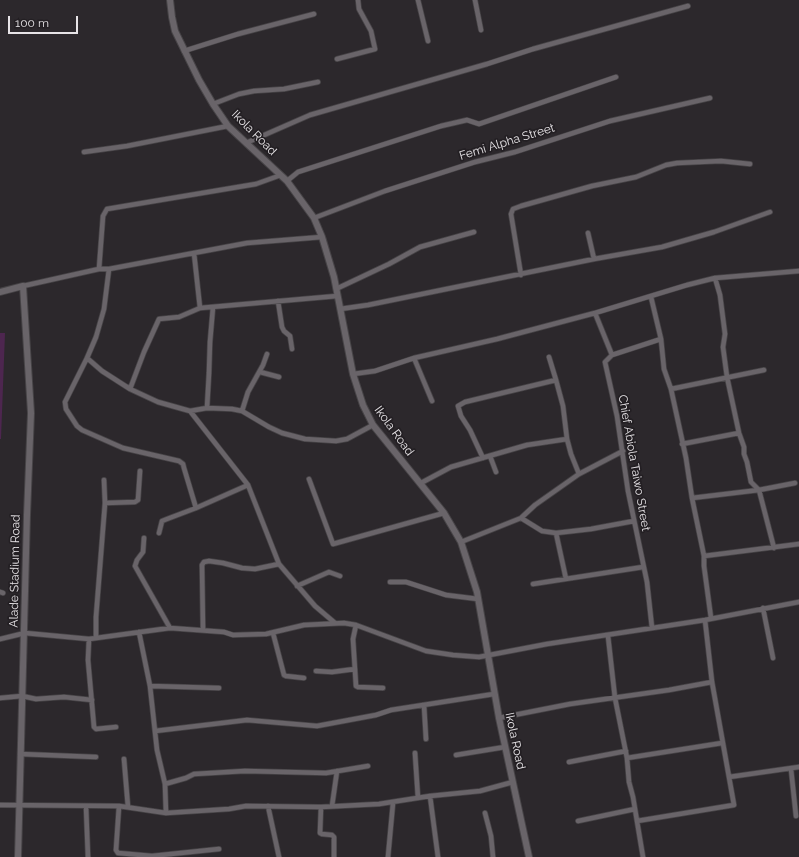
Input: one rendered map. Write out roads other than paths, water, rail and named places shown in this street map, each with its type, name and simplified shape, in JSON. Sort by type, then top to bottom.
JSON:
[{"type":"street","name":"Ikola Road","points":[[170,0],[175,31],[198,80],[213,104],[228,126],[281,175],[314,218],[322,237],[336,289],[353,374],[362,405],[373,425],[444,513],[461,542],[478,599],[494,694],[529,857]]},
{"type":"street","points":[[337,59],[358,55],[375,49],[358,0]]},
{"type":"street","points":[[418,0],[428,41]]},
{"type":"street","points":[[476,0],[481,30]]},
{"type":"street","points":[[246,143],[310,115],[487,64],[533,48],[688,6]]},
{"type":"street","points":[[184,51],[238,34],[314,14]]},
{"type":"street","points":[[286,182],[298,172],[441,126],[467,120],[479,124],[616,77]]},
{"type":"street","points":[[213,104],[239,94],[254,91],[284,89],[318,82]]},
{"type":"street","name":"Femi Alpha Street","points":[[314,218],[385,191],[475,162],[515,152],[610,121],[710,98]]},
{"type":"street","points":[[84,152],[127,146],[228,126]]},
{"type":"street","points":[[521,274],[511,214],[513,210],[521,206],[592,186],[636,176],[666,165],[721,161],[750,164]]},
{"type":"street","points":[[99,269],[103,216],[107,209],[256,184],[281,175]]},
{"type":"street","points":[[340,309],[368,305],[594,259],[671,245],[714,232],[770,212]]},
{"type":"street","points":[[336,289],[389,264],[420,247],[474,232]]},
{"type":"street","points":[[588,233],[594,259]]},
{"type":"street","points":[[0,292],[99,269],[109,269],[247,243],[322,237]]},
{"type":"street","points":[[194,253],[200,308]]},
{"type":"street","points":[[109,269],[104,309],[96,337],[65,402],[66,409],[69,415],[82,430],[123,448],[179,461],[183,464],[196,508]]},
{"type":"street","points":[[353,374],[375,370],[414,358],[595,314],[687,285],[715,278],[799,271]]},
{"type":"street","points":[[715,278],[720,296],[725,334],[723,347],[727,377],[739,433],[744,447],[744,454],[748,462],[751,482],[759,490],[774,548]]},
{"type":"street","name":"Alade Stadium Road","points":[[18,857],[31,413],[23,286]]},
{"type":"street","points":[[130,389],[144,352],[158,320],[161,318],[179,317],[200,308],[337,296]]},
{"type":"street","points":[[651,297],[661,339],[664,369],[671,389],[704,556],[704,566],[712,618]]},
{"type":"street","points":[[278,301],[282,327],[290,336],[292,349]]},
{"type":"street","points":[[207,408],[213,307]]},
{"type":"street","points":[[595,314],[612,355],[661,339]]},
{"type":"street","points":[[242,411],[248,392],[260,372],[267,354]]},
{"type":"street","name":"Chief Abiola Taiwo Street","points":[[612,355],[605,362],[605,365],[617,416],[628,491],[647,582],[652,628]]},
{"type":"street","points":[[549,357],[563,406],[571,454],[579,474]]},
{"type":"street","points":[[87,358],[102,371],[130,389],[158,402],[190,411],[207,408],[242,411],[275,430],[305,439],[336,441],[351,437],[373,425]]},
{"type":"street","points":[[414,358],[432,401]]},
{"type":"street","points":[[671,389],[764,370]]},
{"type":"street","points":[[260,372],[279,377]]},
{"type":"street","points":[[482,458],[470,430],[461,416],[458,406],[465,402],[556,380]]},
{"type":"street","points":[[190,411],[248,485],[279,564],[315,606],[335,623]]},
{"type":"street","points":[[682,444],[739,433]]},
{"type":"street","points":[[421,483],[451,467],[527,445],[568,439]]},
{"type":"street","points":[[461,542],[521,518],[536,505],[579,474],[623,451]]},
{"type":"street","points":[[490,456],[496,472]]},
{"type":"street","points":[[105,503],[135,502],[138,500],[140,471]]},
{"type":"street","points":[[96,638],[96,616],[105,503],[104,480]]},
{"type":"street","points":[[309,480],[333,544],[444,513]]},
{"type":"street","points":[[692,498],[759,490],[795,483]]},
{"type":"street","points":[[159,533],[162,521],[248,485]]},
{"type":"street","points":[[521,518],[542,530],[556,533],[591,530],[634,521]]},
{"type":"street","points":[[556,533],[566,579]]},
{"type":"street","points":[[144,538],[143,552],[137,560],[135,566],[170,628]]},
{"type":"street","points":[[704,556],[799,544]]},
{"type":"street","points":[[204,630],[202,566],[204,562],[209,561],[242,568],[255,569],[279,564]]},
{"type":"street","points":[[533,584],[643,567]]},
{"type":"street","points":[[297,586],[327,573],[340,576]]},
{"type":"street","points":[[390,582],[406,582],[446,595],[478,599]]},
{"type":"street","points":[[0,639],[25,633],[89,639],[170,628],[224,632],[233,635],[273,633],[304,625],[344,623],[356,625],[426,651],[478,657],[547,644],[608,636],[705,620],[799,602]]},
{"type":"street","points":[[763,608],[773,658]]},
{"type":"street","points":[[637,821],[734,805],[712,682],[705,620]]},
{"type":"street","points":[[356,625],[353,638],[356,685],[358,687],[383,688]]},
{"type":"street","points":[[139,632],[150,686],[157,750],[164,784],[166,813]]},
{"type":"street","points":[[273,633],[284,675],[304,678]]},
{"type":"street","points":[[608,636],[616,698],[643,857]]},
{"type":"street","points":[[89,639],[88,660],[95,728],[116,727]]},
{"type":"street","points":[[316,671],[332,672],[355,669]]},
{"type":"street","points":[[499,718],[570,704],[669,690],[712,682]]},
{"type":"street","points":[[150,686],[219,688]]},
{"type":"street","points":[[155,731],[247,720],[317,726],[376,715],[391,710],[494,694]]},
{"type":"street","points":[[0,698],[22,696],[36,699],[64,697],[92,700]]},
{"type":"street","points":[[424,705],[426,739]]},
{"type":"street","points":[[627,758],[722,743]]},
{"type":"street","points":[[456,755],[505,747]]},
{"type":"street","points":[[569,762],[626,751]]},
{"type":"street","points":[[415,753],[418,798]]},
{"type":"street","points":[[20,754],[96,757]]},
{"type":"street","points":[[124,759],[128,807]]},
{"type":"street","points":[[164,784],[186,778],[194,774],[245,771],[311,773],[368,766]]},
{"type":"street","points":[[729,777],[799,767]]},
{"type":"street","points":[[791,769],[796,816]]},
{"type":"street","points":[[332,806],[337,771]]},
{"type":"street","points":[[0,805],[119,806],[166,813],[229,809],[246,806],[321,807],[393,803],[430,796],[480,791],[513,782]]},
{"type":"street","points":[[430,796],[438,857]]},
{"type":"street","points":[[388,857],[393,803]]},
{"type":"street","points":[[86,806],[88,857]]},
{"type":"street","points":[[119,806],[116,850],[118,853],[152,856],[219,849]]},
{"type":"street","points":[[268,806],[279,857]]},
{"type":"street","points":[[321,807],[320,833],[332,835],[334,837],[334,857]]},
{"type":"street","points":[[578,821],[635,809]]},
{"type":"street","points":[[485,813],[491,836],[493,857]]}]
